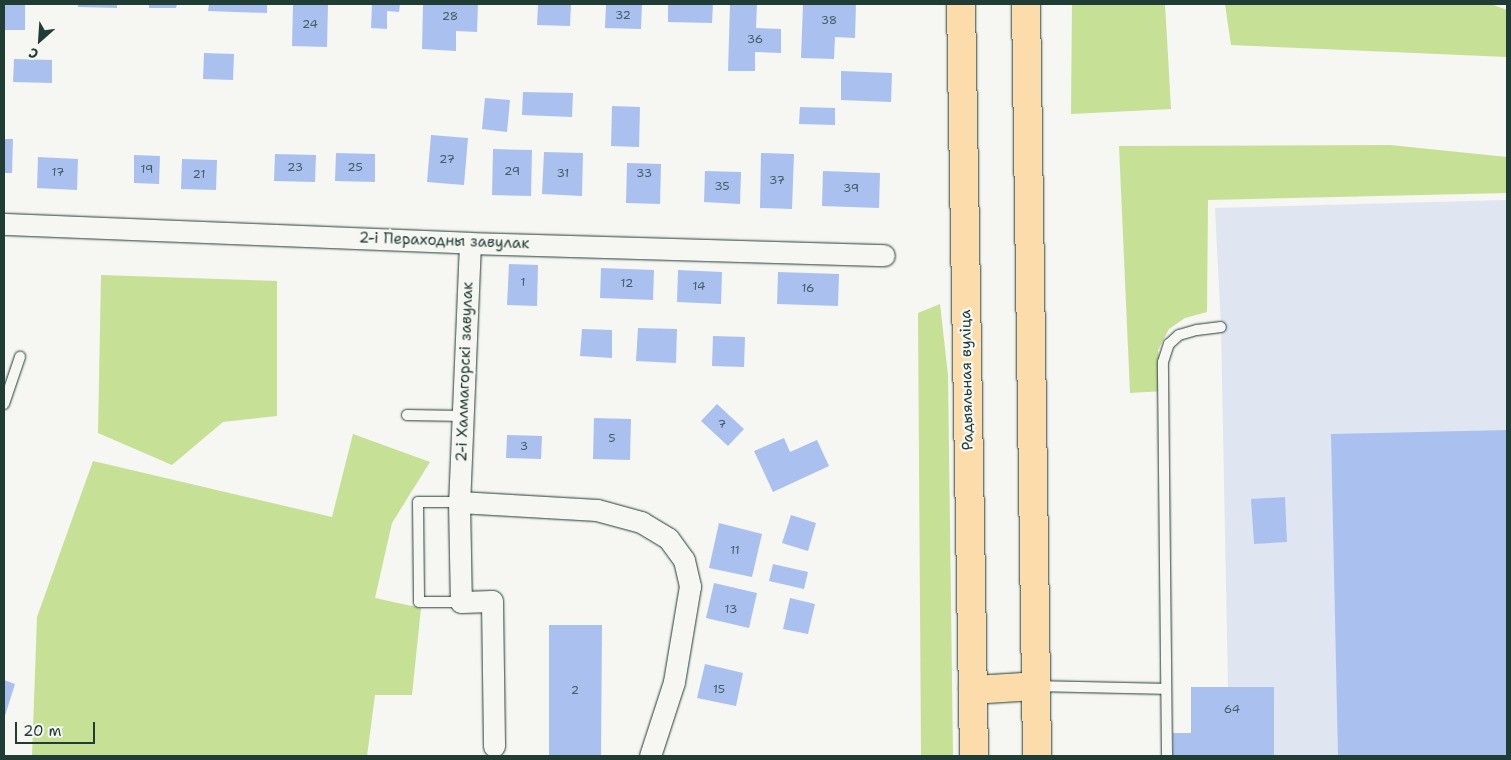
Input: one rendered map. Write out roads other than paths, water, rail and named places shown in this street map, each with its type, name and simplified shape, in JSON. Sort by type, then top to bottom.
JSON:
[{"type":"main road","name":"Радыяльная вуліца","points":[[961,4],[970,641],[974,756]]},
{"type":"main road","points":[[1026,4],[1037,756]]},
{"type":"main road","points":[[973,690],[1037,686]]},
{"type":"street","name":"2-і Пераходны завулак","points":[[4,224],[470,243],[884,255]]},
{"type":"street","name":"2-і Халмагорскі завулак","points":[[461,602],[459,502],[470,243]]},
{"type":"street","points":[[459,502],[597,510],[641,522],[668,538],[684,560],[690,586],[674,682],[650,756]]},
{"type":"street","points":[[461,602],[492,601],[494,746]]},
{"type":"lane","points":[[1167,756],[1163,362],[1169,344],[1179,335],[1220,327]]},
{"type":"lane","points":[[4,404],[20,357]]},
{"type":"lane","points":[[407,415],[463,416]]},
{"type":"lane","points":[[459,502],[418,502],[419,602],[461,602]]},
{"type":"lane","points":[[1037,686],[1166,689]]}]
